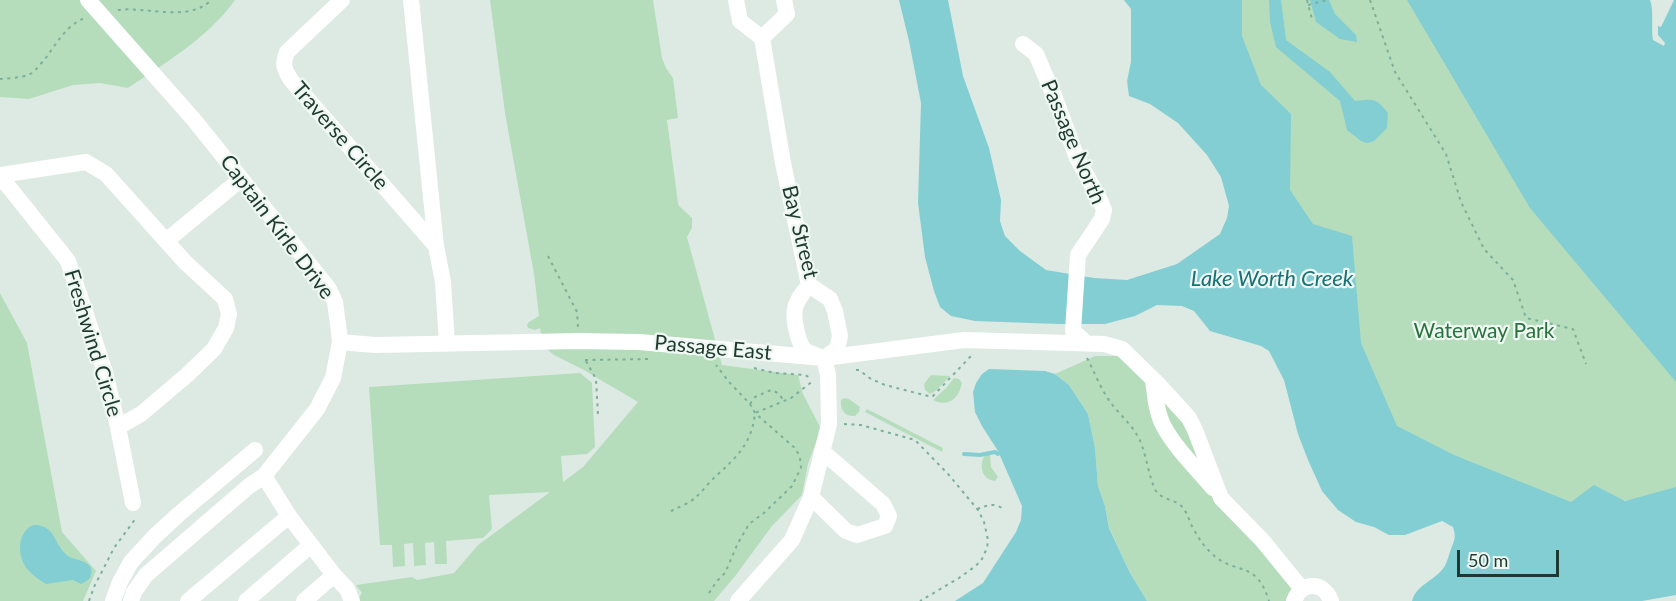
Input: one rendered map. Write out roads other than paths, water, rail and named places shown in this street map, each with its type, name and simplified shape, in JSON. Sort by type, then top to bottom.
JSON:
[{"type":"street","name":"Captain Kirle Drive","points":[[88,0],[195,121],[329,289],[335,302],[340,342],[333,378],[317,409],[264,476],[249,486],[146,575],[134,592],[131,601]]},
{"type":"street","name":"Traverse Circle","points":[[342,0],[287,52],[283,61],[284,69],[291,80],[436,246]]},
{"type":"street","points":[[411,0],[436,246],[443,282],[447,344]]},
{"type":"street","points":[[736,0],[740,21],[762,38],[787,14],[784,0]]},
{"type":"street","name":"Bay Street","points":[[762,38],[783,163],[809,285],[830,299],[840,336],[837,349],[824,358]]},
{"type":"street","name":"Passage North","points":[[1023,45],[1036,54],[1077,158],[1104,210],[1102,219],[1078,255],[1074,330],[1087,350]]},
{"type":"street","name":"Freshwind Circle","points":[[118,427],[141,414],[214,349],[226,328],[229,314],[225,299],[185,262],[106,174],[86,162],[0,176],[68,261],[105,372],[133,503]]},
{"type":"street","points":[[166,241],[241,178]]},
{"type":"street","points":[[738,601],[792,540],[812,497],[829,424],[828,375],[824,358],[807,352],[800,344],[795,310],[809,285]]},
{"type":"street","name":"Passage East","points":[[340,342],[375,345],[639,342],[824,358],[964,340],[1087,350],[1104,344],[1122,350],[1153,380],[1192,424],[1221,498]]},
{"type":"street","points":[[1153,380],[1156,406],[1163,424],[1176,445],[1221,498],[1262,540],[1298,595],[1314,586],[1320,587],[1329,595],[1331,601]]},
{"type":"street","points":[[113,601],[131,562],[154,537],[255,450]]},
{"type":"street","points":[[812,497],[846,531],[857,535],[885,526],[889,516],[883,504],[822,451]]},
{"type":"street","points":[[264,476],[289,516],[347,589],[352,601]]},
{"type":"street","points":[[188,601],[289,516]]},
{"type":"street","points":[[246,601],[311,545]]},
{"type":"street","points":[[304,601],[334,575]]},
{"type":"water","name":"Lake Worth Creek","points":[[899,0],[948,0],[963,76],[989,148],[1001,200],[1000,221],[1005,236],[1020,251],[1046,270],[1094,278],[1127,280],[1177,264],[1220,234],[1229,206],[1221,177],[1207,155],[1178,123],[1150,104],[1129,96],[1127,81],[1131,62],[1131,9],[1124,0],[1242,0],[1242,36],[1261,85],[1291,114],[1290,190],[1313,224],[1352,236],[1361,343],[1397,426],[1454,455],[1571,502],[1594,485],[1625,501],[1676,487],[1676,595],[1642,601],[1412,601],[1424,584],[1445,566],[1455,536],[1453,527],[1442,521],[1405,535],[1389,535],[1374,527],[1356,522],[1338,510],[1322,491],[1298,434],[1284,380],[1269,351],[1261,346],[1210,331],[1194,311],[1182,306],[1157,305],[1135,316],[1105,324],[975,321],[951,316],[940,307],[925,257],[918,203],[921,103]]},
{"type":"water","points":[[1269,0],[1281,0],[1286,40],[1330,72],[1355,101],[1374,100],[1388,113],[1387,128],[1374,141],[1367,143],[1361,141],[1347,130],[1340,101],[1276,47],[1270,22]]},
{"type":"water","points":[[1310,0],[1329,0],[1335,14],[1356,35],[1357,42],[1340,39],[1316,22]]},
{"type":"water","points":[[1407,0],[1650,0],[1653,40],[1664,46],[1665,43],[1658,35],[1658,26],[1661,27],[1676,0],[1676,382],[1530,208]]},
{"type":"water","points":[[989,369],[1045,371],[1055,374],[1069,385],[1088,414],[1095,448],[1098,486],[1109,528],[1130,573],[1147,601],[955,601],[983,583],[1016,532],[1021,520],[1022,506],[998,451],[975,412],[973,392],[982,374]]},
{"type":"water","points":[[34,525],[47,528],[68,556],[90,566],[91,575],[88,580],[81,584],[73,580],[46,584],[30,572],[22,559],[20,547],[25,531]]},
{"type":"waterway","points":[[964,454],[980,455],[995,452],[998,454]]},
{"type":"park label","name":"Waterway Park","points":[[1484,331]]}]
